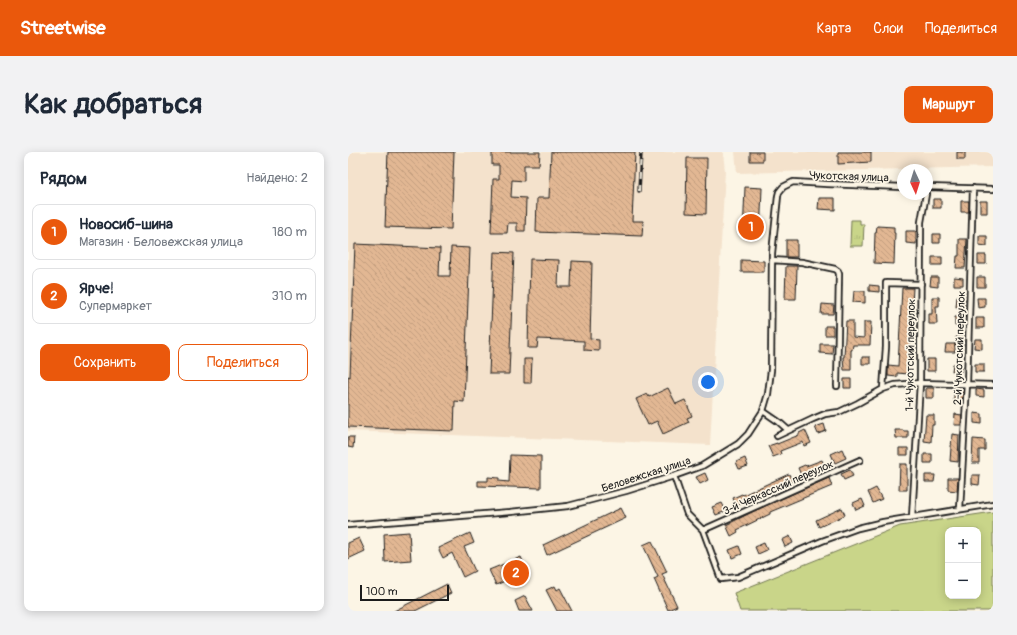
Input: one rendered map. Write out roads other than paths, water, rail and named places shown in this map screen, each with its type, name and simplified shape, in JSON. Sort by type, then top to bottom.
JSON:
[{"type":"street","name":"Чукотская улица","points":[[794,182],[897,187]]},
{"type":"street","name":"Беловежская улица","points":[[348,525],[568,506],[626,491],[702,466],[738,444],[748,434],[762,411],[768,394],[771,370],[772,260],[778,196],[783,187],[794,182]]},
{"type":"street","points":[[933,187],[993,189]]},
{"type":"street","name":"2-й Чукотский переулок","points":[[960,509],[967,384],[973,188]]},
{"type":"street","name":"1-й Чукотский переулок","points":[[912,517],[920,383],[921,222],[925,200]]},
{"type":"street","points":[[772,260],[802,262],[835,269],[838,271],[839,304],[837,386]]},
{"type":"street","points":[[882,389],[886,347],[886,283],[921,284]]},
{"type":"street","points":[[777,436],[813,418],[839,412],[882,389],[895,385],[920,383],[993,385]]},
{"type":"street","points":[[762,411],[780,422],[788,430]]},
{"type":"street","name":"3-й Черкасский переулок","points":[[703,530],[860,460]]},
{"type":"street","points":[[674,476],[687,514],[703,530],[721,580],[738,577],[822,541],[858,528],[883,522],[993,504]]},
{"type":"railway","points":[[639,191],[641,152]]},
{"type":"place","name":"Новосиб-шина","points":[[751,227]]},
{"type":"place","name":"Ярче!","points":[[516,573]]}]
